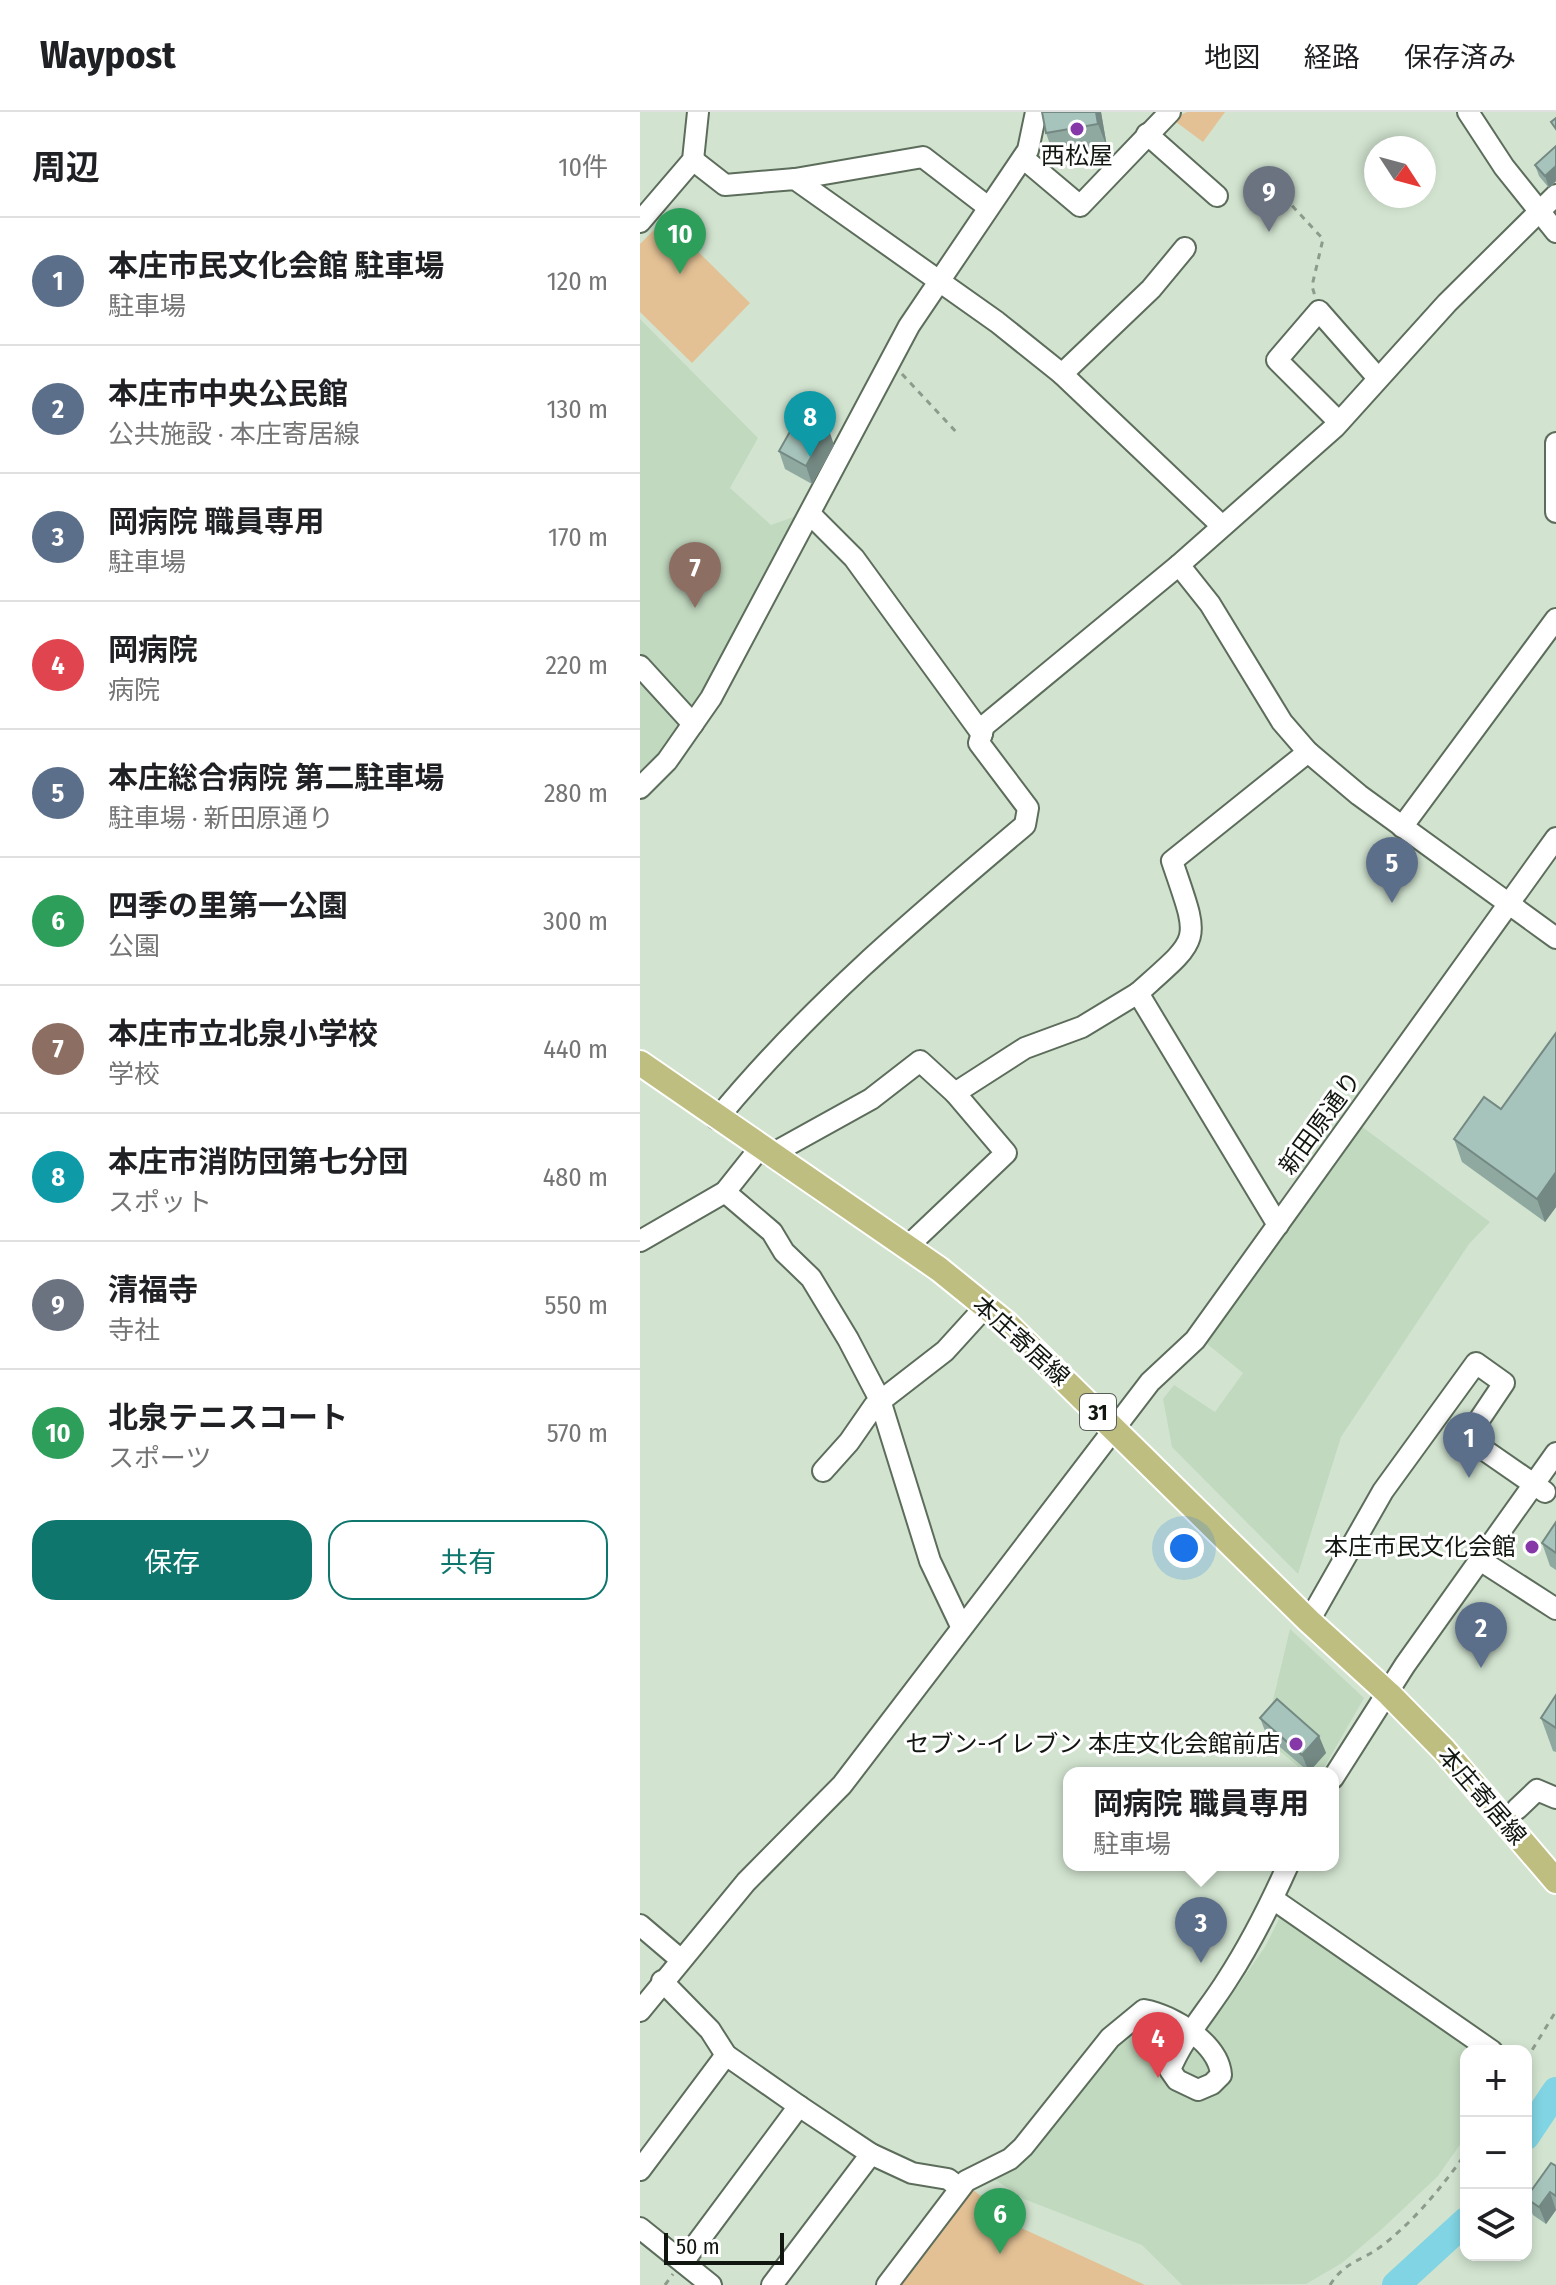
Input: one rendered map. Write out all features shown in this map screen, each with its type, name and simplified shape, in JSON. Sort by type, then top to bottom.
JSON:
[{"type":"main road","name":"本庄寄居線","points":[[640,1063],[717,1119],[907,1247],[985,1307],[1115,1429],[1309,1621],[1389,1694],[1444,1750],[1556,1881]]},
{"type":"street","points":[[640,222],[693,160],[698,112]]},
{"type":"street","points":[[640,788],[667,761],[711,698],[890,362],[937,282],[1023,158],[1036,112]]},
{"type":"street","points":[[1023,158],[1080,206],[1170,112]]},
{"type":"street","points":[[1468,112],[1537,211],[1556,232]]},
{"type":"street","points":[[1147,134],[1217,196]]},
{"type":"street","points":[[693,160],[725,185],[795,179],[923,157],[988,207]]},
{"type":"street","points":[[795,179],[1062,374],[1221,525]]},
{"type":"street","points":[[717,1119],[803,1023],[876,951],[1025,825],[1028,808],[979,743],[984,726],[1179,565],[1339,422],[1377,377],[1556,195]]},
{"type":"street","points":[[1062,374],[1151,289],[1185,248]]},
{"type":"street","points":[[1339,422],[1277,360],[1319,311],[1377,377]]},
{"type":"street","points":[[1556,443],[1556,512]]},
{"type":"street","points":[[811,515],[854,558],[982,734]]},
{"type":"street","points":[[1179,565],[1210,604],[1282,722],[1308,752],[1402,827],[1556,938]]},
{"type":"street","points":[[1402,827],[1556,619]]},
{"type":"street","points":[[640,666],[693,724]]},
{"type":"street","points":[[955,1093],[1025,1048],[1082,1027],[1138,993],[1185,951],[1193,922],[1172,861],[1308,752]]},
{"type":"street","name":"新田原通り","points":[[640,2011],[746,1882],[842,1785],[1150,1382],[1195,1340],[1556,838]]},
{"type":"street","points":[[1138,993],[1278,1225]]},
{"type":"street","points":[[640,1241],[725,1192],[765,1151],[871,1099],[920,1061],[955,1093],[1006,1153],[907,1247]]},
{"type":"street","points":[[725,1192],[772,1232],[784,1252],[811,1278],[880,1400],[930,1561],[961,1626]]},
{"type":"street","points":[[823,1471],[880,1400],[945,1351],[985,1307]]},
{"type":"street","points":[[1309,1621],[1383,1491],[1476,1363],[1504,1383],[1467,1438],[1545,1484]]},
{"type":"street","points":[[1339,1769],[1389,1694],[1416,1673],[1486,1564],[1545,1484],[1556,1453]]},
{"type":"street","points":[[1486,1564],[1556,1609]]},
{"type":"street","points":[[1517,1809],[1537,1790],[1556,1798]]},
{"type":"street","points":[[887,2285],[963,2184],[1023,2147],[1110,2038],[1133,2017],[1144,2010],[1158,2012],[1192,2035],[1256,1935],[1285,1871]]},
{"type":"street","points":[[1273,1899],[1483,2045]]},
{"type":"street","points":[[640,1925],[680,1959]]},
{"type":"street","points":[[662,1981],[710,2030],[726,2055],[799,2106],[871,2154],[912,2173],[963,2184]]},
{"type":"street","points":[[640,2170],[726,2055]]},
{"type":"street","points":[[683,2262],[799,2106]]},
{"type":"street","points":[[772,2285],[871,2154]]},
{"type":"street","points":[[640,2228],[711,2285]]},
{"type":"path","points":[[1284,197],[1323,239],[1312,286],[1319,311]]},
{"type":"path","points":[[890,362],[959,435]]},
{"type":"path","points":[[1532,2050],[1556,2011]]},
{"type":"path","points":[[1330,2285],[1342,2266],[1381,2247],[1432,2201],[1460,2161]]},
{"type":"shaded area","points":[[1187,112],[1225,112],[1203,142],[1172,119]]},
{"type":"shaded area","points":[[665,219],[750,303],[692,363],[640,312],[640,244]]},
{"type":"shaded area","points":[[640,319],[758,438],[730,488],[771,525],[799,515],[705,690],[664,755],[640,777]]},
{"type":"shaded area","points":[[1361,1126],[1490,1222],[1469,1244],[1341,1437],[1298,1574],[1172,1447],[1163,1399],[1174,1385],[1215,1412],[1243,1373],[1206,1343]]},
{"type":"shaded area","points":[[1290,1629],[1364,1698],[1324,1767],[1299,1767],[1264,1738]]},
{"type":"shaded area","points":[[1282,1913],[1471,2045],[1460,2045],[1460,2145],[1438,2176],[1342,2263],[1306,2284],[1182,2285],[1142,2245],[1024,2199],[991,2177],[1131,2025],[1145,2018],[1197,2044],[1265,1947]]},
{"type":"shaded area","points":[[971,2188],[1017,2226],[1145,2285],[897,2285]]},
{"type":"building","points":[[1042,112],[1096,112],[1098,124],[1046,133]]},
{"type":"building","points":[[1556,146],[1556,166],[1545,176],[1535,165]]},
{"type":"building","points":[[801,412],[828,427],[806,466],[779,451]]},
{"type":"building","points":[[1556,1033],[1556,1172],[1537,1199],[1454,1139],[1484,1097],[1501,1109]]},
{"type":"building","points":[[1556,1522],[1556,1553],[1542,1543]]},
{"type":"building","points":[[1556,1695],[1556,1728],[1541,1718]]},
{"type":"building","points":[[1277,1699],[1319,1736],[1302,1755],[1260,1718]]},
{"type":"building","points":[[1551,2163],[1556,2166],[1556,2196],[1550,2192],[1539,2207],[1532,2202],[1532,2190]]},
{"type":"waterway","points":[[1532,2127],[1556,2091]]},
{"type":"waterway","points":[[1396,2285],[1460,2226]]},
{"type":"place","name":"西松屋","points":[[1077,129]]},
{"type":"place","name":"清福寺","points":[[1269,232]]},
{"type":"place","name":"北泉テニスコート","points":[[680,274]]},
{"type":"place","name":"本庄市消防団第七分団","points":[[810,457]]},
{"type":"place","name":"本庄市立北泉小学校","points":[[695,608]]},
{"type":"place","name":"本庄総合病院 第二駐車場","points":[[1392,903]]},
{"type":"place","name":"本庄市民文化会館 駐車場","points":[[1469,1478]]},
{"type":"place","name":"本庄市民文化会館","points":[[1532,1547]]},
{"type":"place","name":"本庄市中央公民館","points":[[1481,1668]]},
{"type":"place","name":"セブン-イレブン 本庄文化会館前店","points":[[1296,1744]]},
{"type":"place","name":"岡病院 職員専用","points":[[1201,1963]]},
{"type":"place","name":"岡病院","points":[[1158,2078]]},
{"type":"place","name":"四季の里第一公園","points":[[1000,2254]]}]
